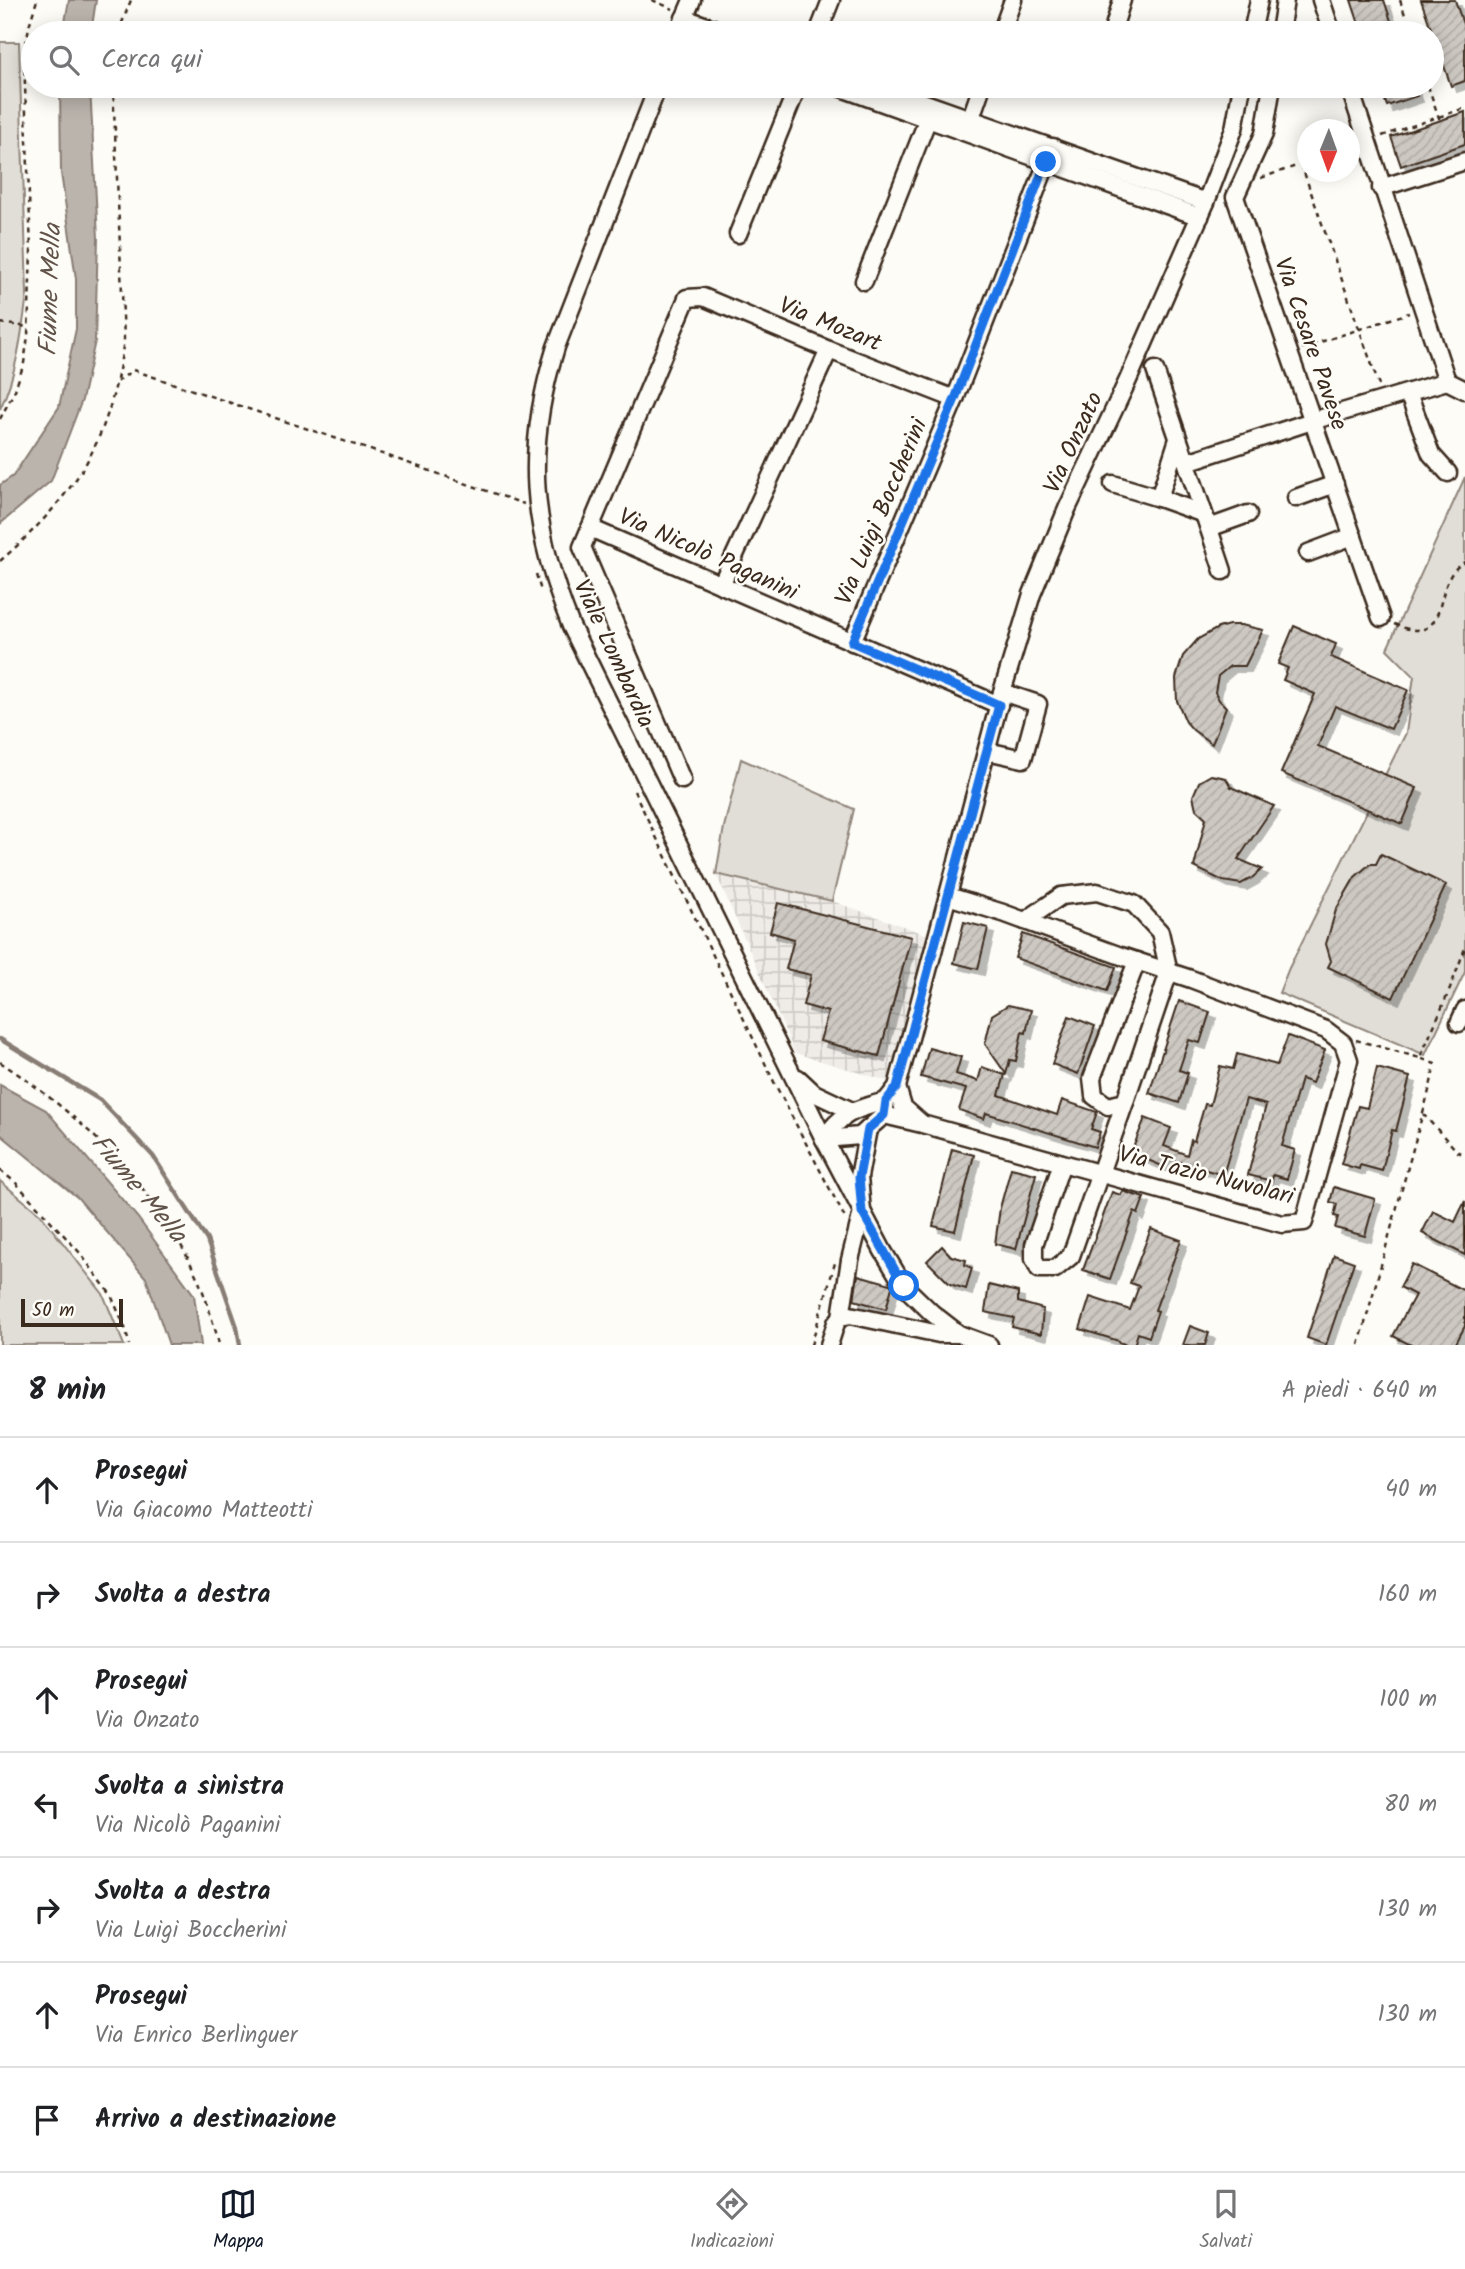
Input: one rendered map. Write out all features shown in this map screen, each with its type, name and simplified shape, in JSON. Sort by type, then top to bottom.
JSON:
[{"type":"street","points":[[823,21],[831,0]]},
{"type":"street","points":[[1005,21],[1013,0]]},
{"type":"street","points":[[1116,21],[1122,0]]},
{"type":"street","points":[[1255,21],[1259,0]]},
{"type":"street","points":[[1282,21],[1285,0]]},
{"type":"street","points":[[1321,0],[1328,21]]},
{"type":"street","name":"Viale Lombardia","points":[[653,98],[556,347],[545,383],[537,431],[535,468],[537,505],[544,545],[570,626],[862,1212],[904,1286],[959,1334]]},
{"type":"street","points":[[738,234],[793,98]]},
{"type":"street","points":[[880,98],[931,112],[1050,155],[1200,217]]},
{"type":"street","points":[[902,98],[931,112]]},
{"type":"street","points":[[968,125],[978,98]]},
{"type":"street","name":"Via Onzato","points":[[897,1087],[1001,699],[1032,594],[1067,509],[1200,217],[1229,144],[1240,98]]},
{"type":"street","points":[[1240,185],[1264,134],[1270,98]]},
{"type":"street","points":[[1353,98],[1447,382]]},
{"type":"street","points":[[864,281],[931,112]]},
{"type":"street","points":[[1229,144],[1257,151]]},
{"type":"street","points":[[1050,155],[1206,201]]},
{"type":"street","name":"Via Luigi Boccherini","points":[[852,642],[955,399],[1050,155]]},
{"type":"street","points":[[1381,188],[1465,161]]},
{"type":"street","name":"Via Cesare Pavese","points":[[1240,185],[1235,197],[1381,618]]},
{"type":"street","name":"Via Mozart","points":[[687,298],[702,297],[955,399]]},
{"type":"street","name":"Via Nicolò Paganini","points":[[687,298],[590,528],[852,642],[1001,699]]},
{"type":"street","points":[[721,585],[829,350]]},
{"type":"street","points":[[1155,370],[1223,571]]},
{"type":"street","points":[[1187,462],[1312,421],[1447,382],[1465,390]]},
{"type":"street","points":[[1408,393],[1431,454],[1448,474]]},
{"type":"street","points":[[1159,498],[1178,439]]},
{"type":"street","points":[[1113,484],[1159,498],[1206,521],[1248,514]]},
{"type":"street","points":[[1296,498],[1335,484]]},
{"type":"street","points":[[590,528],[582,547],[682,780]]},
{"type":"street","points":[[1308,553],[1353,536]]},
{"type":"street","points":[[987,751],[1023,759],[1038,704],[1001,699]]},
{"type":"street","points":[[1025,921],[1061,896],[1097,892],[1134,904],[1160,932],[1170,972]]},
{"type":"street","points":[[948,896],[1170,972],[1326,1030],[1343,1043]]},
{"type":"street","points":[[1125,1102],[1108,1105],[1094,1096],[1092,1078],[1137,961]]},
{"type":"street","name":"Via Tazio Nuvolari","points":[[1062,1163],[1034,1245],[1034,1258],[1040,1269],[1055,1269],[1071,1256],[1170,972]]},
{"type":"street","name":"Via Tazio Nuvolari","points":[[885,1108],[922,1124],[1282,1224],[1304,1222],[1349,1060],[1343,1043]]},
{"type":"street","points":[[791,1072],[814,1093],[852,1111],[885,1108]]},
{"type":"street","points":[[824,1139],[860,1136],[885,1108],[897,1087]]},
{"type":"street","points":[[897,1087],[903,1107],[922,1124]]},
{"type":"street","points":[[824,1139],[833,1125],[852,1111]]},
{"type":"street","points":[[830,1345],[836,1323],[841,1317],[850,1260],[862,1212],[859,1177],[868,1129]]},
{"type":"street","points":[[841,1317],[850,1315],[939,1334],[959,1334],[989,1345]]},
{"type":"path","points":[[31,21],[37,0]]},
{"type":"path","points":[[123,21],[131,0]]},
{"type":"path","points":[[652,0],[685,17]]},
{"type":"path","points":[[1400,0],[1407,21]]},
{"type":"path","points":[[0,419],[15,390],[24,363],[29,327],[31,251],[25,98]]},
{"type":"path","points":[[0,561],[18,545],[72,484],[92,453],[117,382],[124,339],[114,98]]},
{"type":"path","points":[[1432,98],[1439,119]]},
{"type":"path","points":[[1367,141],[1439,119],[1465,108]]},
{"type":"path","points":[[1240,185],[1297,165]]},
{"type":"path","points":[[1307,182],[1384,400]]},
{"type":"path","points":[[1289,352],[1422,308]]},
{"type":"path","points":[[0,323],[29,327]]},
{"type":"path","points":[[117,382],[133,370],[524,504]]},
{"type":"path","points":[[1381,618],[1410,630],[1434,624],[1449,575],[1465,562]]},
{"type":"path","points":[[1420,1058],[1465,948]]},
{"type":"path","points":[[1343,1043],[1357,1039],[1434,1064],[1423,1114],[1359,1345]]},
{"type":"path","points":[[0,1062],[33,1083],[76,1119],[109,1151],[153,1203],[180,1244],[200,1282],[219,1345]]},
{"type":"path","points":[[1423,1114],[1458,1152],[1465,1155]]},
{"type":"path","points":[[0,1170],[16,1183],[71,1244],[111,1295],[130,1345]]},
{"type":"shaded area","points":[[69,0],[96,0],[93,21],[65,21]]},
{"type":"shaded area","points":[[0,42],[19,42],[27,294],[15,367],[0,409]]},
{"type":"shaded area","points":[[60,98],[91,98],[98,238],[95,341],[82,400],[51,481],[0,524],[0,485],[13,476],[59,407],[76,329],[76,279],[61,173]]},
{"type":"shaded area","points":[[1465,477],[1465,972],[1425,1055],[1279,993],[1406,733],[1414,676],[1387,649]]},
{"type":"shaded area","points":[[741,759],[854,809],[832,901],[716,874],[724,827]]},
{"type":"shaded area","points":[[716,874],[832,901],[928,935],[890,1082],[795,1053]]},
{"type":"shaded area","points":[[0,1085],[46,1110],[138,1218],[194,1295],[201,1345],[169,1345],[146,1278],[78,1198],[0,1134]]},
{"type":"shaded area","points":[[0,1181],[40,1214],[103,1294],[124,1345],[0,1345]]},
{"type":"building","points":[[1351,0],[1384,0],[1391,21],[1358,21]]},
{"type":"building","points":[[1421,0],[1455,0],[1465,30],[1465,81],[1451,86],[1444,66],[1444,21],[1428,21]]},
{"type":"building","points":[[1384,98],[1411,98],[1387,106]]},
{"type":"building","points":[[1465,112],[1465,144],[1401,166],[1391,137]]},
{"type":"building","points":[[1229,625],[1263,630],[1245,666],[1230,666],[1218,676],[1215,692],[1226,707],[1212,744],[1186,722],[1177,701],[1176,678],[1183,656],[1198,639]]},
{"type":"building","points":[[1294,626],[1336,644],[1331,657],[1408,690],[1391,729],[1335,706],[1318,746],[1417,788],[1402,824],[1281,773],[1315,694],[1283,680],[1288,668],[1278,664]]},
{"type":"building","points":[[1211,775],[1226,778],[1231,787],[1274,806],[1238,859],[1262,869],[1241,884],[1223,881],[1194,867],[1206,818],[1196,809],[1193,796],[1199,782]]},
{"type":"building","points":[[1381,854],[1446,885],[1393,998],[1328,967],[1331,961],[1326,944],[1336,910],[1355,877],[1370,864],[1376,864]]},
{"type":"building","points":[[778,903],[911,937],[879,1056],[820,1041],[828,1012],[803,1005],[811,975],[786,969],[794,939],[770,932]]},
{"type":"building","points":[[964,922],[988,928],[978,969],[954,963]]},
{"type":"building","points":[[1023,934],[1116,967],[1107,991],[1015,958]]},
{"type":"building","points":[[1179,1001],[1210,1012],[1200,1043],[1189,1040],[1179,1070],[1188,1073],[1179,1103],[1149,1093]]},
{"type":"building","points":[[1008,1005],[1031,1010],[1026,1033],[1022,1032],[1016,1061],[1010,1060],[1006,1074],[985,1044],[992,1015]]},
{"type":"building","points":[[1069,1016],[1095,1026],[1078,1074],[1052,1064]]},
{"type":"building","points":[[1288,1036],[1325,1050],[1312,1083],[1301,1079],[1282,1146],[1295,1150],[1287,1179],[1273,1175],[1272,1181],[1248,1175],[1266,1105],[1246,1099],[1223,1175],[1166,1158],[1162,1166],[1131,1153],[1145,1118],[1171,1128],[1164,1146],[1187,1155],[1205,1104],[1210,1105],[1220,1066],[1233,1069],[1237,1054],[1277,1065]]},
{"type":"building","points":[[929,1048],[961,1057],[956,1074],[978,1081],[982,1067],[1005,1075],[999,1095],[1057,1115],[1062,1100],[1097,1112],[1091,1129],[1100,1132],[1095,1147],[986,1113],[984,1119],[959,1110],[966,1089],[921,1077]]},
{"type":"building","points":[[1377,1068],[1410,1077],[1396,1131],[1392,1130],[1382,1171],[1360,1165],[1359,1169],[1341,1164],[1358,1106],[1367,1108]]},
{"type":"building","points":[[952,1149],[974,1155],[955,1231],[933,1226]]},
{"type":"building","points":[[1011,1168],[1036,1174],[1016,1249],[995,1244],[1000,1208]]},
{"type":"building","points":[[1334,1187],[1375,1199],[1365,1236],[1335,1228],[1337,1204],[1330,1202]]},
{"type":"building","points":[[1122,1191],[1144,1198],[1138,1214],[1134,1212],[1110,1279],[1083,1270],[1112,1192],[1121,1195]]},
{"type":"building","points":[[1465,1201],[1465,1255],[1422,1233],[1433,1211],[1455,1222]]},
{"type":"building","points":[[1151,1229],[1181,1240],[1155,1310],[1158,1311],[1149,1337],[1138,1333],[1134,1345],[1127,1345],[1080,1329],[1090,1297],[1130,1310],[1139,1286],[1130,1283]]},
{"type":"building","points":[[942,1246],[951,1256],[966,1260],[965,1265],[972,1268],[966,1289],[950,1284],[927,1261]]},
{"type":"building","points":[[1334,1255],[1354,1262],[1326,1345],[1307,1338]]},
{"type":"building","points":[[1412,1264],[1465,1291],[1465,1326],[1455,1345],[1411,1345],[1393,1336],[1415,1295],[1400,1287]]},
{"type":"building","points":[[858,1275],[891,1284],[886,1309],[854,1300]]},
{"type":"building","points":[[989,1285],[1018,1292],[1018,1302],[1043,1309],[1041,1334],[1012,1327],[1014,1318],[985,1312]]},
{"type":"building","points":[[1190,1326],[1209,1333],[1205,1345],[1183,1345]]},
{"type":"waterway","name":"Fiume Mella","points":[[0,1039],[100,1100],[153,1156],[207,1240],[237,1327],[240,1345]]},
{"type":"route","points":[[904,1286],[862,1212],[859,1177],[863,1149],[868,1129],[884,1115],[886,1101],[897,1087],[999,705],[852,642],[955,399],[1046,162]]}]
